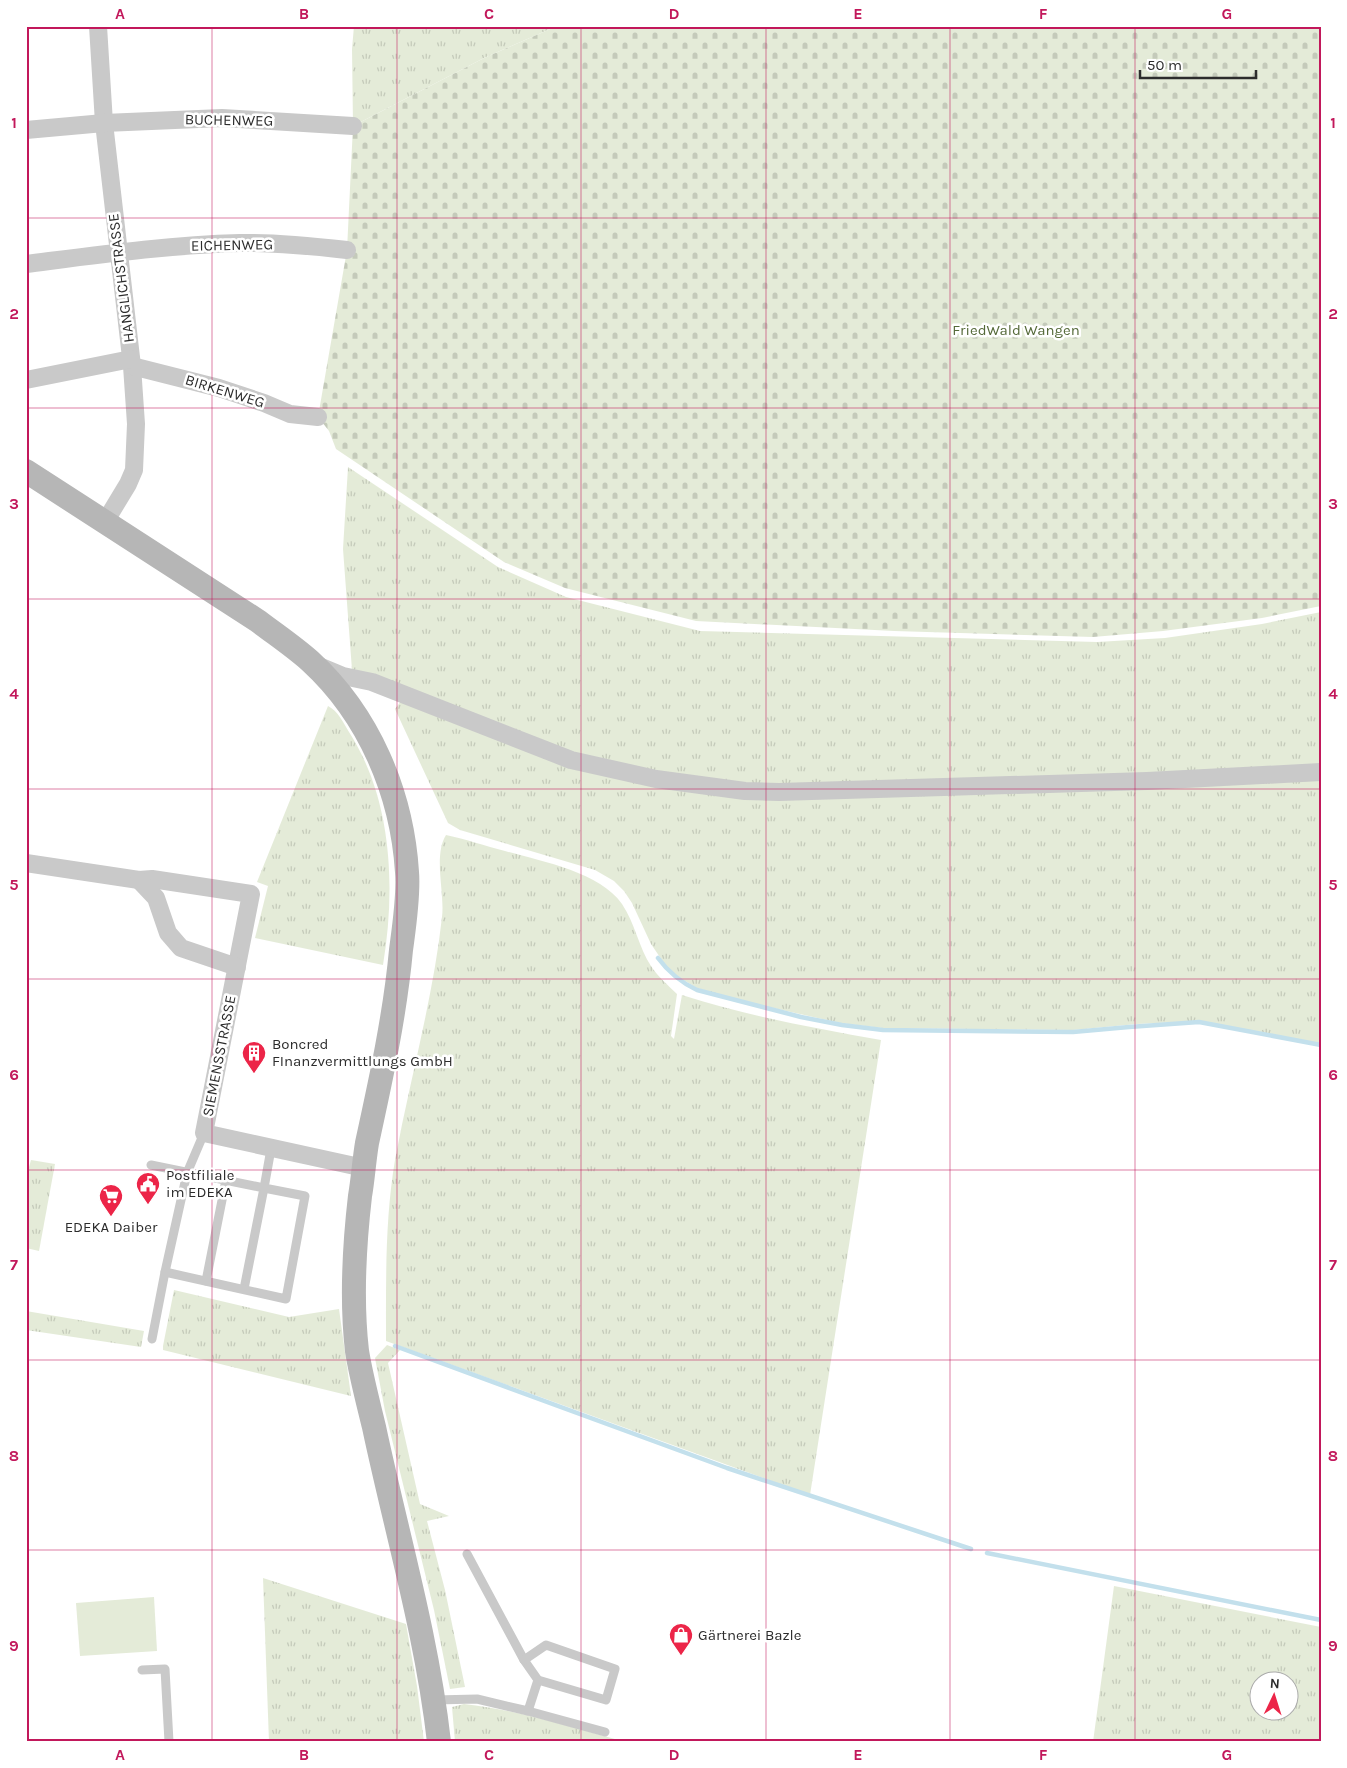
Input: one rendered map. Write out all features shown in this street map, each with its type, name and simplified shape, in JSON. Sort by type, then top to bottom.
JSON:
[{"type":"street","name":"HANGLICHSTRASSE","points":[[98,26],[104,123],[136,424],[134,470],[106,522]]},
{"type":"street","name":"BUCHENWEG","points":[[26,130],[104,123],[222,118],[353,126]]},
{"type":"street","name":"EICHENWEG","points":[[26,264],[118,252],[241,243],[347,250]]},
{"type":"street","points":[[26,380],[131,363]]},
{"type":"street","name":"BIRKENWEG","points":[[131,363],[219,388],[290,414],[318,417]]},
{"type":"street","points":[[26,471],[258,621],[311,662],[332,685],[362,724],[384,767],[399,812],[408,874],[398,988],[364,1168],[354,1246],[354,1284],[358,1351],[419,1622],[435,1700],[439,1742]]},
{"type":"street","points":[[311,662],[343,676],[372,682],[572,760],[656,779],[745,791],[1147,781],[1321,772]]},
{"type":"street","name":"SIEMENSSTRASSE","points":[[26,863],[138,880],[152,879],[251,894],[204,1133],[364,1168]]},
{"type":"street","points":[[138,880],[156,898],[168,933],[181,948],[236,967]]},
{"type":"lane","points":[[152,1339],[187,1173],[204,1133]]},
{"type":"lane","points":[[244,1289],[271,1149]]},
{"type":"lane","points":[[151,1165],[305,1196],[286,1299],[165,1272]]},
{"type":"lane","points":[[206,1281],[226,1180]]},
{"type":"lane","points":[[467,1554],[524,1660],[538,1680],[606,1700],[615,1669],[546,1645],[524,1660]]},
{"type":"lane","points":[[142,1670],[165,1669],[169,1742]]},
{"type":"lane","points":[[528,1711],[538,1680]]},
{"type":"lane","points":[[435,1700],[477,1699],[605,1732]]},
{"type":"green space","points":[[354,26],[557,26],[484,58],[353,126],[352,49]]},
{"type":"green space","name":"FriedWald Wangen","points":[[557,26],[1321,26],[1321,606],[1262,618],[1163,631],[1093,637],[894,631],[696,621],[565,588],[504,562],[336,449],[329,431],[318,417],[347,250],[353,126],[484,58]]},
{"type":"green space","points":[[348,467],[498,567],[566,597],[700,631],[1097,642],[1165,638],[1262,624],[1321,612],[1321,765],[1107,776],[743,785],[688,777],[576,754],[352,670],[343,549]]},
{"type":"green space","points":[[401,701],[660,785],[1321,776],[1321,1044],[1201,1021],[1073,1030],[882,1028],[840,1023],[733,999],[697,988],[670,972],[651,944],[632,903],[614,881],[595,870],[460,830],[448,823],[395,709]]},
{"type":"green space","points":[[328,706],[340,717],[363,758],[374,786],[382,815],[387,844],[389,875],[387,935],[383,965],[255,938],[268,886],[257,882]]},
{"type":"green space","points":[[446,835],[568,869],[585,876],[612,893],[626,911],[651,966],[677,994],[671,1036],[674,1039],[682,995],[756,1015],[881,1040],[810,1495],[386,1341],[389,1205],[395,1160],[438,948],[442,917],[440,853]]},
{"type":"green space","points":[[31,1160],[55,1164],[39,1251],[26,1248],[26,1178]]},
{"type":"green space","points":[[174,1290],[289,1317],[339,1309],[351,1396],[163,1350]]},
{"type":"green space","points":[[26,1311],[144,1331],[141,1347],[26,1330]]},
{"type":"green space","points":[[387,1345],[400,1350],[388,1363],[420,1504],[449,1516],[427,1521],[445,1590],[465,1687],[450,1689],[434,1610],[385,1411],[375,1358]]},
{"type":"green space","points":[[263,1578],[406,1624],[417,1686],[424,1742],[269,1742]]},
{"type":"green space","points":[[1114,1586],[1321,1627],[1321,1742],[1093,1742]]},
{"type":"green space","points":[[154,1597],[157,1651],[80,1656],[76,1603]]},
{"type":"green space","points":[[464,1704],[525,1715],[625,1742],[455,1742],[452,1707]]},
{"type":"waterway","points":[[658,958],[675,977],[697,990],[801,1017],[842,1025],[883,1030],[1073,1032],[1199,1022],[1321,1045]]},
{"type":"waterway","points":[[395,1346],[727,1468],[971,1549]]},
{"type":"waterway","points":[[987,1553],[1321,1620]]},
{"type":"place","name":"Boncred FInanzvermittlungs GmbH","points":[[254,1074]]},
{"type":"place","name":"Postfiliale im EDEKA","points":[[148,1205]]},
{"type":"place","name":"EDEKA Daiber","points":[[111,1217]]},
{"type":"place","name":"Gärtnerei Bazle","points":[[681,1656]]}]
